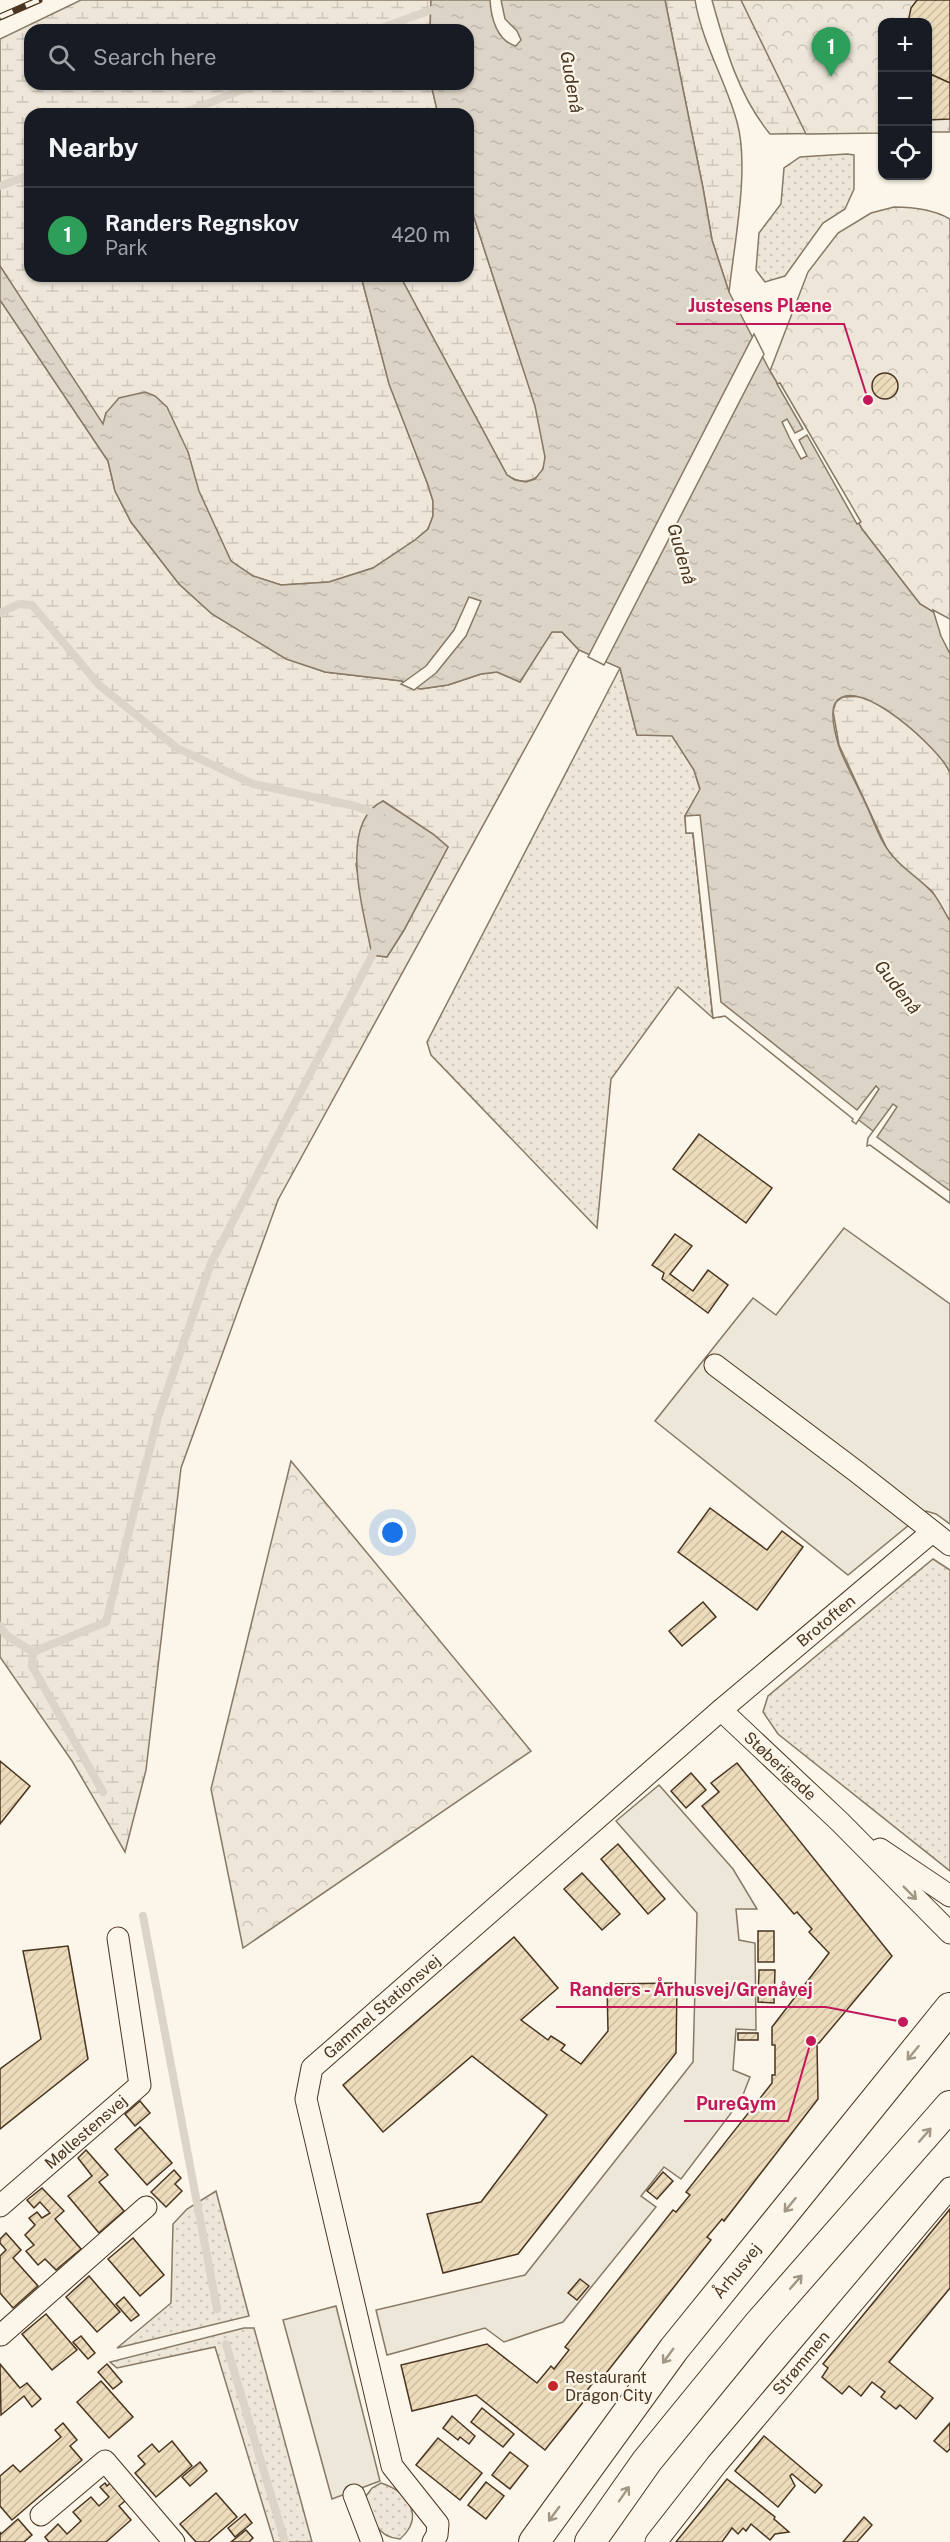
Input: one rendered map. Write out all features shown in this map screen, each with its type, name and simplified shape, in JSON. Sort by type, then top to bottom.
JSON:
[{"type":"main road","name":"Århusvej","points":[[534,2542],[674,2349],[950,2008]]},
{"type":"main road","points":[[590,2542],[647,2461],[758,2325],[950,2106]]},
{"type":"street","points":[[715,1365],[950,1545]]},
{"type":"street","name":"Brotoften","points":[[721,1710],[932,1532]]},
{"type":"street","name":"Støberigade","points":[[721,1710],[840,1822],[950,1933]]},
{"type":"street","name":"Gammel Stationsvej","points":[[433,2542],[437,2535],[438,2524],[392,2466],[306,2099],[312,2068],[721,1710]]},
{"type":"street","name":"Støberigade","points":[[840,1822],[950,1896]]},
{"type":"street","name":"Møllestensvej","points":[[0,2206],[140,2085],[118,1938]]},
{"type":"street","name":"Strømmen","points":[[656,2542],[725,2455],[950,2188]]},
{"type":"street","points":[[0,2333],[1,2335],[147,2207]]},
{"type":"street","points":[[41,2515],[105,2461],[174,2542]]},
{"type":"street","points":[[354,2495],[372,2542]]},
{"type":"green space","points":[[81,0],[431,0],[430,24],[31,24]]},
{"type":"green space","points":[[665,0],[695,0],[708,47],[737,122],[741,141],[742,183],[729,292],[712,240]]},
{"type":"green space","points":[[712,0],[915,0],[888,18],[878,18],[878,39],[856,133],[770,134],[749,103],[728,53]]},
{"type":"green space","points":[[741,0],[950,0],[950,132],[932,132],[932,18],[878,18],[878,133],[806,134]]},
{"type":"green space","points":[[24,27],[24,90],[432,90],[437,108],[24,108],[24,282],[363,282],[389,383],[433,501],[433,516],[428,529],[373,568],[329,582],[281,585],[253,576],[231,561],[198,491],[188,452],[106,413],[103,425],[0,266],[0,39]]},
{"type":"green space","points":[[854,155],[854,189],[845,209],[823,223],[785,276],[765,282],[756,270],[759,233],[781,204],[784,168],[800,157]]},
{"type":"green space","points":[[894,207],[923,209],[950,219],[950,622],[920,604],[862,529],[770,371],[808,272],[838,233],[871,213]]},
{"type":"green space","points":[[474,217],[532,393],[544,446],[544,466],[537,477],[520,481],[507,475],[403,282],[474,282]]},
{"type":"green space","points":[[0,300],[108,461],[115,491],[131,522],[179,584],[212,614],[286,658],[325,672],[402,681],[421,689],[448,685],[481,674],[497,672],[520,682],[551,632],[562,632],[579,650],[278,1200],[181,1468],[146,1770],[125,1852],[72,1761],[0,1657]],"holes":[[[383,801],[433,834],[448,847],[387,957],[372,955],[356,864]]]},
{"type":"green space","points":[[620,668],[637,735],[672,735],[694,770],[700,790],[685,816],[693,833],[713,1018],[678,987],[611,1079],[597,1228],[431,1055],[427,1042]]},
{"type":"green space","points":[[843,697],[862,697],[884,708],[925,741],[950,773],[950,921],[932,891],[900,866],[887,849],[839,745],[833,711],[836,702]]},
{"type":"green space","points":[[291,1461],[531,1751],[243,1948],[211,1789]]},
{"type":"green space","points":[[933,1559],[950,1570],[950,1871],[778,1734],[763,1712],[768,1696]]},
{"type":"green space","points":[[216,2191],[249,2316],[117,2348],[171,2303],[173,2224],[187,2209]]},
{"type":"green space","points":[[244,2328],[254,2328],[312,2542],[274,2542],[215,2347],[117,2368],[110,2362]]},
{"type":"green space","points":[[381,2483],[399,2492],[410,2506],[412,2522],[408,2531],[400,2539],[380,2530],[370,2511],[366,2496],[372,2488]]},
{"type":"shaded area","points":[[844,1228],[950,1304],[950,1524],[936,1514],[926,1511],[848,1575],[655,1421],[753,1298],[776,1315]]},
{"type":"shaded area","points":[[659,1785],[733,1869],[757,1909],[736,1909],[739,1940],[755,1943],[756,2030],[736,2029],[733,2070],[750,2077],[741,2100],[681,2179],[664,2167],[641,2196],[656,2207],[563,2322],[504,2342],[485,2328],[387,2355],[376,2310],[525,2275],[693,2062],[697,1913],[616,1821]]},
{"type":"shaded area","points":[[336,2306],[380,2481],[332,2499],[283,2320]]},
{"type":"water","name":"Gudenå","points":[[431,0],[490,0],[496,28],[504,39],[516,46],[521,40],[517,31],[505,19],[501,0],[665,0],[712,240],[729,292],[770,371],[862,529],[920,604],[950,622],[950,773],[944,762],[916,733],[880,706],[862,698],[847,696],[836,702],[833,718],[839,747],[882,840],[897,861],[934,894],[950,921],[950,1203],[870,1145],[873,1131],[725,1016],[713,1018],[693,833],[686,833],[685,816],[700,789],[694,770],[672,736],[637,735],[620,668],[579,650],[562,632],[552,632],[520,682],[497,672],[481,674],[448,685],[420,689],[402,681],[325,672],[286,659],[212,614],[179,584],[131,522],[115,491],[108,461],[0,300],[0,266],[103,424],[106,413],[119,398],[145,392],[155,396],[167,407],[188,452],[199,491],[231,561],[253,576],[281,585],[329,582],[373,568],[428,529],[433,516],[433,501],[389,384],[363,282],[403,282],[507,475],[515,480],[526,482],[535,479],[543,469],[545,457],[535,406],[474,218],[474,108],[437,108],[432,90],[474,90],[474,24],[430,24]]},
{"type":"water","points":[[383,801],[433,834],[448,847],[387,957],[372,955],[357,872],[360,829],[369,812]]},
{"type":"pier","points":[[754,334],[764,354],[604,665],[588,657]]},
{"type":"pier","points":[[780,383],[861,522],[857,524],[807,435],[799,440],[807,456],[801,459],[782,422],[787,419],[795,433],[803,429],[777,384]]},
{"type":"pier","points":[[469,597],[481,601],[466,636],[436,673],[414,690],[401,684],[426,666],[454,630]]},
{"type":"pier","points":[[933,610],[950,619],[950,654],[941,636]]},
{"type":"pier","points":[[700,815],[721,1002],[857,1110],[876,1086],[879,1089],[856,1124],[852,1121],[853,1119],[725,1016],[713,1018],[693,833],[686,833],[685,816]]},
{"type":"pier","points":[[893,1104],[897,1107],[877,1137],[950,1191],[950,1203],[870,1145],[867,1146],[868,1138]]},
{"type":"building","points":[[917,0],[950,0],[950,83],[932,75],[932,18],[909,18],[911,8]]},
{"type":"building","points":[[932,75],[950,83],[950,119],[932,120]]},
{"type":"building","points":[[885,373],[894,377],[898,386],[894,395],[885,399],[876,395],[872,386],[876,377]]},
{"type":"building","points":[[699,1134],[772,1188],[746,1223],[673,1169]]},
{"type":"building","points":[[675,1234],[692,1246],[670,1274],[693,1291],[708,1270],[728,1285],[708,1313],[662,1279],[664,1273],[652,1265]]},
{"type":"building","points":[[710,1508],[767,1550],[782,1531],[803,1547],[757,1610],[678,1552]]},
{"type":"building","points":[[703,1602],[716,1617],[682,1646],[669,1631]]},
{"type":"building","points":[[0,1761],[30,1786],[0,1824]]},
{"type":"building","points":[[737,1763],[892,1956],[817,2043],[818,2099],[724,2221],[722,2219],[707,2237],[711,2240],[603,2377],[599,2375],[585,2393],[588,2396],[545,2450],[476,2395],[412,2411],[401,2365],[487,2344],[537,2383],[551,2366],[554,2369],[569,2350],[565,2347],[673,2210],[676,2212],[690,2195],[686,2192],[772,2083],[772,2075],[775,2075],[775,2045],[772,2045],[772,2027],[829,1953],[809,1932],[812,1929],[797,1912],[794,1914],[702,1806],[719,1792],[711,1783]]},
{"type":"building","points":[[691,1773],[706,1790],[686,1808],[671,1791]]},
{"type":"building","points":[[618,1844],[665,1899],[648,1914],[601,1859]]},
{"type":"building","points":[[582,1873],[620,1914],[602,1930],[564,1889]]},
{"type":"building","points":[[758,1931],[774,1931],[774,1962],[758,1962]]},
{"type":"building","points":[[514,1937],[558,1988],[521,2020],[548,2040],[551,2036],[565,2045],[561,2050],[581,2064],[608,2031],[607,1984],[677,1983],[676,2053],[518,2254],[443,2273],[427,2214],[481,2202],[547,2115],[472,2056],[383,2132],[343,2085]]},
{"type":"building","points":[[68,1946],[88,2059],[0,2129],[0,2069],[41,2039],[23,1951]]},
{"type":"building","points":[[759,1970],[775,1970],[774,2003],[758,2002]]},
{"type":"building","points":[[738,2033],[758,2033],[758,2040],[738,2040]]},
{"type":"building","points":[[140,2101],[150,2113],[135,2126],[125,2114]]},
{"type":"building","points":[[140,2127],[172,2163],[147,2185],[115,2149]]},
{"type":"building","points":[[86,2150],[108,2175],[99,2182],[124,2211],[99,2233],[68,2196],[92,2176],[78,2158]]},
{"type":"building","points":[[174,2170],[181,2178],[175,2184],[182,2191],[166,2207],[151,2192]]},
{"type":"building","points":[[663,2172],[673,2181],[657,2199],[647,2191]]},
{"type":"building","points":[[42,2188],[64,2211],[55,2219],[81,2249],[56,2270],[45,2259],[38,2265],[26,2251],[34,2245],[25,2235],[35,2225],[29,2218],[37,2212],[42,2218],[50,2213],[40,2202],[34,2208],[27,2200]]},
{"type":"building","points":[[950,2209],[950,2288],[889,2362],[933,2398],[916,2419],[900,2405],[896,2409],[881,2397],[885,2392],[872,2382],[861,2396],[849,2386],[842,2394],[822,2377],[828,2368],[823,2364]]},
{"type":"building","points":[[6,2233],[21,2250],[13,2258],[38,2286],[13,2308],[0,2293],[0,2256],[6,2250],[0,2243],[0,2239]]},
{"type":"building","points":[[133,2238],[164,2275],[140,2296],[108,2259]]},
{"type":"building","points":[[89,2276],[120,2312],[97,2332],[66,2297]]},
{"type":"building","points":[[580,2279],[589,2286],[577,2300],[568,2293]]},
{"type":"building","points":[[124,2297],[139,2315],[131,2321],[116,2304]]},
{"type":"building","points":[[46,2314],[77,2350],[52,2370],[22,2334]]},
{"type":"building","points":[[81,2336],[95,2353],[88,2359],[73,2342]]},
{"type":"building","points":[[0,2364],[20,2388],[27,2383],[41,2399],[32,2407],[24,2396],[1,2415]]},
{"type":"building","points":[[107,2364],[122,2382],[113,2389],[98,2372]]},
{"type":"building","points":[[101,2381],[133,2417],[109,2438],[77,2402]]},
{"type":"building","points":[[482,2408],[514,2434],[503,2447],[471,2422]]},
{"type":"building","points":[[452,2416],[475,2436],[469,2444],[460,2437],[458,2440],[443,2428]]},
{"type":"building","points":[[63,2423],[77,2440],[70,2446],[82,2460],[12,2520],[0,2506],[0,2476],[13,2465],[20,2472],[61,2437],[55,2430]]},
{"type":"building","points":[[950,2423],[950,2449],[947,2452],[934,2441]]},
{"type":"building","points":[[764,2436],[822,2485],[815,2493],[792,2474],[790,2476],[795,2486],[778,2507],[735,2471]]},
{"type":"building","points":[[438,2438],[482,2473],[460,2500],[416,2465]]},
{"type":"building","points":[[172,2441],[192,2466],[156,2497],[135,2473],[145,2464],[138,2456],[152,2444],[159,2452]]},
{"type":"building","points":[[510,2452],[528,2466],[510,2489],[492,2475]]},
{"type":"building","points":[[200,2462],[207,2471],[190,2486],[182,2477]]},
{"type":"building","points":[[727,2479],[775,2517],[774,2519],[789,2532],[775,2534],[770,2540],[751,2524],[746,2531],[743,2528],[738,2534],[732,2528],[722,2542],[676,2542]]},
{"type":"building","points":[[486,2482],[504,2496],[486,2519],[468,2505]]},
{"type":"building","points":[[105,2483],[107,2486],[110,2483],[125,2501],[119,2506],[131,2520],[106,2542],[49,2542],[45,2537],[58,2524],[67,2534],[81,2521],[73,2512],[91,2497],[99,2506],[109,2497],[100,2487]]},
{"type":"building","points":[[216,2493],[237,2517],[208,2542],[196,2542],[180,2524]]},
{"type":"building","points":[[245,2514],[252,2523],[235,2537],[228,2528]]},
{"type":"building","points":[[864,2517],[872,2525],[857,2542],[843,2542]]},
{"type":"building","points":[[18,2519],[32,2535],[24,2542],[0,2542],[0,2532],[1,2534]]},
{"type":"building","points":[[246,2530],[253,2538],[249,2542],[231,2542]]},
{"type":"waterway","points":[[392,24],[431,10],[439,14]]},
{"type":"waterway","points":[[197,108],[241,90]]},
{"type":"waterway","points":[[0,186],[24,177]]},
{"type":"waterway","points":[[0,613],[19,604],[32,605],[99,685],[177,748],[253,784],[355,806],[380,815]]},
{"type":"waterway","points":[[0,1626],[6,1635],[33,1652],[106,1622],[158,1417],[211,1263],[376,948]]},
{"type":"waterway","points":[[33,1652],[32,1666],[103,1792]]},
{"type":"waterway","points":[[143,1916],[217,2309]]},
{"type":"waterway","points":[[226,2344],[285,2542]]},
{"type":"railway","points":[[0,17],[39,0]]},
{"type":"place","name":"Randers Regnskov","points":[[831,77]]},
{"type":"place","name":"Justesens Plæne","points":[[868,400]]},
{"type":"place","name":"Randers - Århusvej/Grenåvej","points":[[903,2022]]},
{"type":"place","name":"PureGym","points":[[811,2041]]},
{"type":"place","name":"Restaurant Dragon City","points":[[553,2386]]}]
